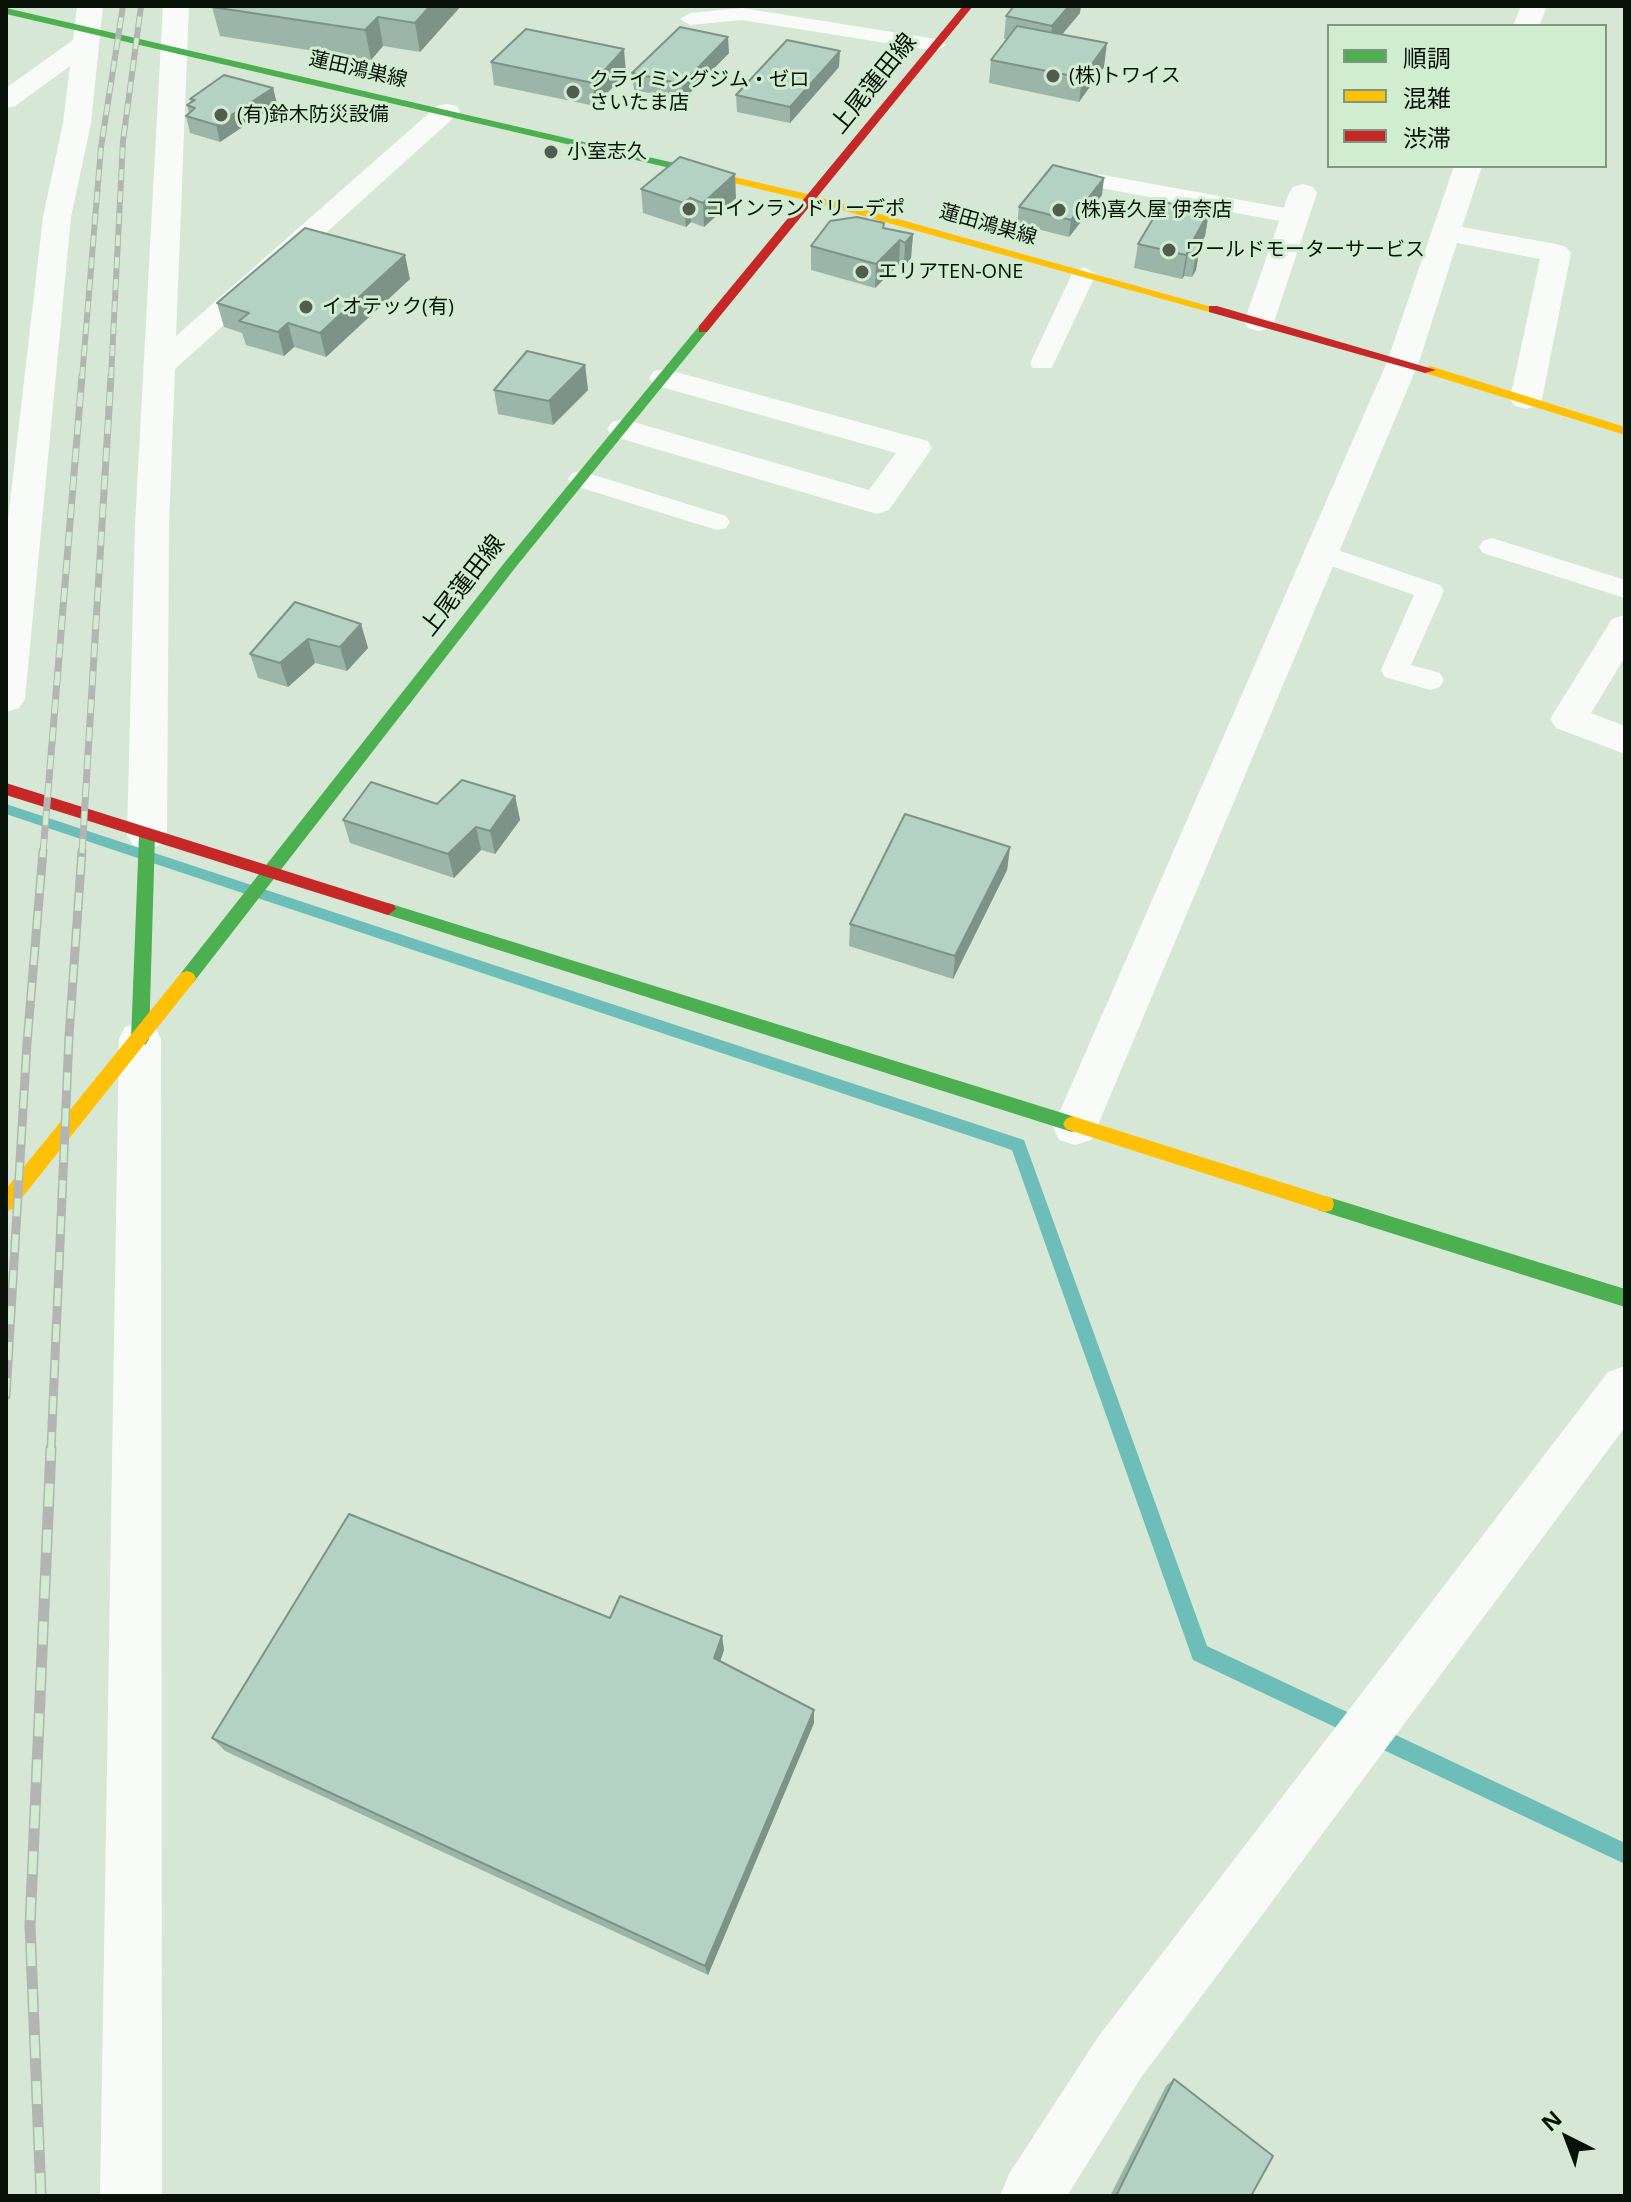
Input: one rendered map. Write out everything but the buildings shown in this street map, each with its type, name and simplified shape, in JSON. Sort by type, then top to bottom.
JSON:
[{"type":"main road","name":"上尾蓮田線","points":[[6,1203],[140,1039],[510,565],[968,6]]},
{"type":"main road","name":"蓮田鴻巣線","points":[[6,11],[88,26],[173,50],[812,198],[1403,362],[1625,431]]},
{"type":"main road","points":[[6,789],[147,835],[264,879],[1625,1298]]},
{"type":"main road","points":[[140,1039],[147,835]]},
{"type":"street","points":[[147,835],[152,525],[176,6]]},
{"type":"street","points":[[6,100],[88,26]]},
{"type":"street","points":[[6,699],[17,483],[57,217],[77,123],[88,26]]},
{"type":"street","points":[[159,367],[447,112]]},
{"type":"street","points":[[1075,1127],[1403,362],[1448,233],[1453,201],[1467,168]]},
{"type":"street","points":[[1259,322],[1300,205]]},
{"type":"street","points":[[1448,233],[1556,253],[1526,399]]},
{"type":"street","points":[[623,429],[877,503],[916,448],[665,378]]},
{"type":"street","points":[[1625,627],[1569,719],[1625,741]]},
{"type":"street","points":[[131,2196],[140,1039]]},
{"type":"street","points":[[1031,2196],[1119,2058],[1625,1388]]},
{"type":"lane","points":[[690,19],[742,14],[936,45]]},
{"type":"lane","points":[[1098,181],[1300,205]]},
{"type":"lane","points":[[1042,363],[1084,274]]},
{"type":"lane","points":[[581,479],[717,522]]},
{"type":"lane","points":[[1492,547],[1625,589]]},
{"type":"lane","points":[[1320,553],[1430,591],[1395,670],[1430,680]]},
{"type":"waterway","points":[[6,809],[1018,1145],[1200,1653],[1625,1854]]},
{"type":"railway","points":[[82,378],[101,147],[123,6]]},
{"type":"railway","points":[[111,378],[123,141],[141,6]]},
{"type":"railway","points":[[43,853],[82,376]]},
{"type":"railway","points":[[82,853],[111,376]]},
{"type":"railway","points":[[6,1396],[27,1043],[43,851]]},
{"type":"railway","points":[[51,1450],[69,1036],[82,851]]},
{"type":"railway","points":[[41,2196],[30,1926],[51,1448]]},
{"type":"traffic: fast","points":[[6,11],[683,168]]},
{"type":"traffic: fast","points":[[187,978],[510,565],[703,329]]},
{"type":"traffic: fast","points":[[140,1039],[147,835]]},
{"type":"traffic: fast","points":[[388,909],[1072,1124]]},
{"type":"traffic: fast","points":[[1325,1204],[1625,1298]]},
{"type":"traffic: slow","points":[[683,168],[812,198],[1213,309]]},
{"type":"traffic: slow","points":[[1430,370],[1625,431]]},
{"type":"traffic: slow","points":[[6,1203],[187,978]]},
{"type":"traffic: slow","points":[[1072,1124],[1325,1204]]},
{"type":"traffic: jam","points":[[703,329],[968,6]]},
{"type":"traffic: jam","points":[[1213,309],[1430,370]]},
{"type":"traffic: jam","points":[[6,789],[388,909]]},
{"type":"place","name":"(株)トワイス","points":[[1053,76]]},
{"type":"place","name":"クライミングジム・ゼロ さいたま店","points":[[573,92]]},
{"type":"place","name":"(有)鈴木防災設備","points":[[221,115]]},
{"type":"place","name":"小室志久","points":[[551,152]]},
{"type":"place","name":"コインランドリーデポ","points":[[689,209]]},
{"type":"place","name":"(株)喜久屋 伊奈店","points":[[1059,210]]},
{"type":"place","name":"ワールドモーターサービス","points":[[1169,250]]},
{"type":"place","name":"エリアTEN-ONE","points":[[862,272]]},
{"type":"place","name":"イオテック(有)","points":[[306,307]]}]
